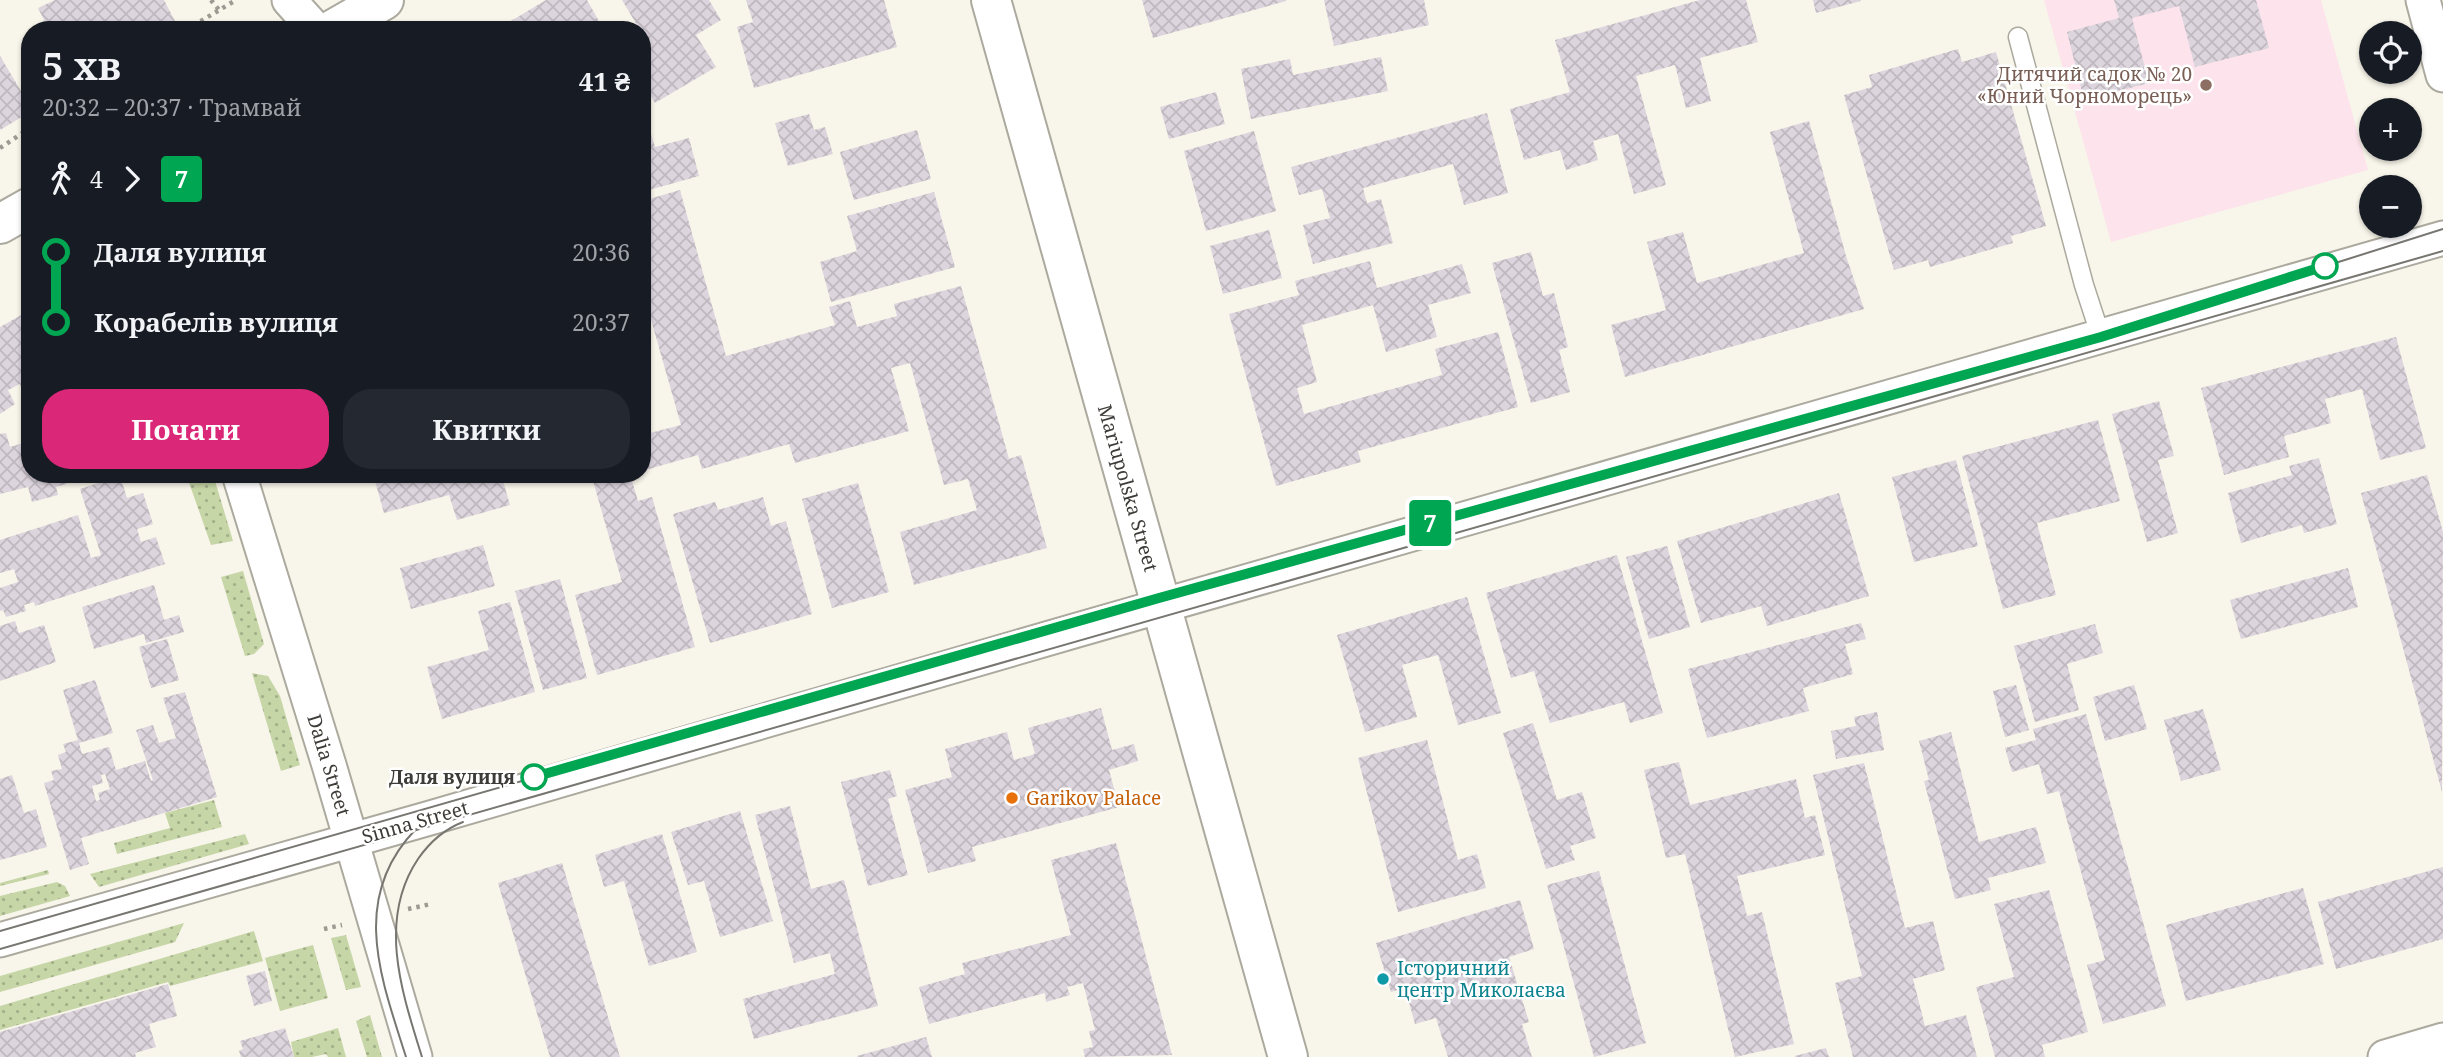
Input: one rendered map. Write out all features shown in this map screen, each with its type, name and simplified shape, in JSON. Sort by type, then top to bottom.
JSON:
[{"type":"street","points":[[289,0],[308,21]]},
{"type":"street","points":[[348,21],[384,0]]},
{"type":"street","name":"Mariupolska Street","points":[[991,0],[1288,1057]]},
{"type":"street","points":[[2423,0],[2443,75]]},
{"type":"street","points":[[0,224],[21,211]]},
{"type":"street","name":"Sinna Street","points":[[0,940],[2443,238]]},
{"type":"street","name":"Dalia Street","points":[[242,483],[415,1057]]},
{"type":"street","points":[[2385,1057],[2443,1040]]},
{"type":"lane","points":[[2018,37],[2101,337]]},
{"type":"path","points":[[211,0],[219,10]]},
{"type":"path","points":[[201,21],[236,0]]},
{"type":"path","points":[[0,148],[21,134]]},
{"type":"shaded area","name":"Дитячий садок № 20 «Юний Чорноморець»","points":[[2044,0],[2321,0],[2359,137],[2359,161],[2366,161],[2368,170],[2111,242]]},
{"type":"green space","points":[[189,483],[216,483],[233,541],[211,545]]},
{"type":"green space","points":[[243,571],[264,644],[254,654],[245,656],[221,577]]},
{"type":"green space","points":[[252,673],[268,676],[280,696],[300,765],[281,771]]},
{"type":"green space","points":[[214,800],[222,827],[117,854],[114,843],[170,828],[165,813]]},
{"type":"green space","points":[[245,834],[249,844],[99,887],[90,874]]},
{"type":"green space","points":[[48,870],[49,874],[0,886],[0,883]]},
{"type":"green space","points":[[57,882],[65,886],[70,896],[0,916],[0,896]]},
{"type":"green space","points":[[184,923],[175,942],[0,992],[0,976]]},
{"type":"green space","points":[[254,931],[263,961],[170,986],[168,982],[0,1030],[0,1006]]},
{"type":"green space","points":[[346,935],[361,987],[346,990],[331,938]]},
{"type":"green space","points":[[313,945],[328,998],[280,1011],[265,958]]},
{"type":"green space","points":[[370,1015],[382,1057],[367,1057],[356,1021]]},
{"type":"green space","points":[[338,1028],[346,1057],[328,1057],[326,1054],[294,1057],[291,1042]]},
{"type":"building","points":[[55,0],[164,0],[175,21],[44,21],[38,8]]},
{"type":"building","points":[[546,0],[587,0],[599,21],[511,21]]},
{"type":"building","points":[[622,0],[709,0],[721,20],[696,35],[716,67],[655,103],[651,96],[651,21],[635,21]]},
{"type":"building","points":[[746,0],[884,0],[897,47],[754,88],[737,27],[753,22]]},
{"type":"building","points":[[1142,0],[1286,0],[1286,1],[1153,38]]},
{"type":"building","points":[[1324,0],[1424,0],[1429,25],[1334,46]]},
{"type":"building","points":[[1700,0],[1746,0],[1758,42],[1700,58],[1711,101],[1686,108],[1675,65],[1636,76],[1666,185],[1634,194],[1618,134],[1593,141],[1598,160],[1566,170],[1560,150],[1524,160],[1510,109],[1570,92],[1555,40]]},
{"type":"building","points":[[1813,0],[1860,0],[1861,1],[1816,13]]},
{"type":"building","points":[[2114,0],[2256,0],[2269,48],[2195,67],[2179,6],[2132,18],[2149,83],[2084,100],[2067,32],[2119,18]]},
{"type":"building","points":[[1958,49],[1962,62],[1996,52],[2046,226],[2011,236],[2013,243],[1930,267],[1928,260],[1894,270],[1844,95],[1872,87],[1869,75]]},
{"type":"building","points":[[0,56],[21,91],[21,117],[0,130]]},
{"type":"building","points":[[1381,57],[1388,91],[1251,119],[1241,69],[1290,59],[1293,75]]},
{"type":"building","points":[[1216,92],[1225,124],[1169,139],[1160,107]]},
{"type":"building","points":[[1487,113],[1508,193],[1464,205],[1453,164],[1363,188],[1367,203],[1381,199],[1393,243],[1313,264],[1303,225],[1330,218],[1322,189],[1299,195],[1291,167]]},
{"type":"building","points":[[809,114],[814,130],[825,127],[833,154],[788,166],[775,123]]},
{"type":"building","points":[[1809,121],[1846,256],[1864,309],[1625,377],[1611,325],[1666,310],[1647,242],[1683,232],[1697,283],[1804,253],[1770,132]]},
{"type":"building","points":[[917,130],[931,179],[854,200],[840,152]]},
{"type":"building","points":[[1254,131],[1276,211],[1206,231],[1184,151]]},
{"type":"building","points":[[651,134],[655,147],[689,138],[699,176],[651,189]]},
{"type":"building","points":[[680,190],[726,356],[835,325],[829,307],[850,301],[857,327],[897,316],[894,304],[961,286],[1009,459],[1021,455],[1047,548],[914,585],[900,532],[977,510],[968,479],[944,485],[910,363],[891,368],[909,431],[795,463],[789,444],[702,469],[698,455],[651,468],[651,433],[681,425],[651,320],[651,198]]},
{"type":"building","points":[[934,192],[955,267],[831,302],[820,262],[857,251],[847,216]]},
{"type":"building","points":[[1269,230],[1282,278],[1223,294],[1210,246]]},
{"type":"building","points":[[1531,252],[1543,296],[1554,293],[1568,347],[1559,350],[1570,392],[1531,403],[1492,263]]},
{"type":"building","points":[[1370,261],[1377,288],[1462,264],[1471,293],[1428,305],[1437,337],[1386,352],[1373,305],[1302,325],[1317,382],[1297,388],[1304,414],[1442,375],[1435,349],[1498,332],[1518,407],[1358,451],[1361,462],[1276,486],[1229,314],[1299,295],[1295,281]]},
{"type":"building","points":[[21,315],[21,387],[20,384],[8,390],[15,404],[0,414],[0,327]]},
{"type":"building","points":[[2396,337],[2426,448],[2380,460],[2362,389],[2325,399],[2331,423],[2284,436],[2289,457],[2224,475],[2201,388]]},
{"type":"building","points":[[2159,401],[2174,456],[2158,460],[2178,533],[2147,542],[2112,414]]},
{"type":"building","points":[[2098,420],[2120,501],[2037,523],[2056,595],[2003,609],[1962,456]]},
{"type":"building","points":[[6,433],[10,447],[21,444],[21,483],[68,483],[56,487],[58,495],[32,502],[28,487],[0,494],[0,434]]},
{"type":"building","points":[[2319,458],[2337,524],[2304,533],[2302,525],[2241,543],[2228,493],[2292,475],[2289,466]]},
{"type":"building","points":[[1956,460],[1978,546],[1914,562],[1892,477]]},
{"type":"building","points":[[2427,475],[2443,532],[2442,792],[2361,493]]},
{"type":"building","points":[[98,483],[122,483],[127,498],[143,493],[153,524],[137,529],[141,542],[156,537],[165,564],[35,606],[34,602],[24,605],[26,611],[6,617],[3,610],[0,611],[0,588],[18,582],[14,569],[0,573],[0,540],[78,515],[91,558],[101,555],[80,489]]},
{"type":"building","points":[[376,483],[504,483],[510,505],[457,520],[449,495],[384,513]]},
{"type":"building","points":[[594,483],[633,483],[638,501],[652,497],[695,647],[597,675],[575,595],[622,582]]},
{"type":"building","points":[[858,483],[889,592],[832,608],[802,499]]},
{"type":"building","points":[[1839,493],[1869,596],[1767,626],[1761,606],[1701,623],[1677,541]]},
{"type":"building","points":[[763,497],[771,526],[786,521],[812,614],[710,643],[673,514],[715,502],[718,510]]},
{"type":"building","points":[[483,545],[495,586],[411,609],[400,568]]},
{"type":"building","points":[[1667,546],[1690,627],[1649,639],[1626,557]]},
{"type":"building","points":[[1617,555],[1663,713],[1630,723],[1624,702],[1550,723],[1534,671],[1511,678],[1486,593]]},
{"type":"building","points":[[2348,568],[2358,607],[2241,639],[2230,600]]},
{"type":"building","points":[[560,579],[587,678],[543,690],[515,591]]},
{"type":"building","points":[[154,585],[164,620],[179,615],[184,632],[146,643],[144,634],[94,649],[82,607]]},
{"type":"building","points":[[1467,597],[1501,713],[1458,725],[1438,655],[1402,665],[1417,717],[1365,732],[1337,635]]},
{"type":"building","points":[[510,602],[535,692],[442,719],[427,667],[489,650],[478,611]]},
{"type":"building","points":[[15,621],[19,633],[44,625],[56,662],[0,681],[0,626]]},
{"type":"building","points":[[1861,623],[1866,639],[1845,644],[1853,674],[1803,688],[1809,711],[1707,738],[1688,669]]},
{"type":"building","points":[[2095,624],[2103,653],[2067,664],[2079,710],[2035,722],[2014,646]]},
{"type":"building","points":[[167,639],[179,680],[151,688],[139,647]]},
{"type":"building","points":[[95,680],[113,733],[79,743],[82,754],[109,747],[116,770],[145,761],[151,781],[153,780],[136,730],[153,725],[159,743],[176,738],[163,698],[185,692],[217,797],[81,838],[89,864],[70,870],[44,783],[54,780],[51,771],[62,769],[58,755],[66,752],[63,744],[78,740],[63,690]],"holes":[[[105,774],[110,789],[98,793],[100,800],[96,801],[92,786],[103,783],[101,775]]]},
{"type":"building","points":[[2016,685],[2029,730],[2005,737],[1993,691]]},
{"type":"building","points":[[2134,685],[2147,729],[2105,741],[2093,697]]},
{"type":"building","name":"Garikov Palace","points":[[1101,708],[1112,750],[1134,744],[1138,761],[1109,770],[1119,807],[972,847],[976,861],[928,873],[905,790],[952,777],[945,749],[1007,732],[1014,760],[1035,754],[1028,728]]},
{"type":"building","points":[[2203,709],[2221,770],[2181,781],[2164,720]]},
{"type":"building","points":[[1877,712],[1884,750],[1836,759],[1831,731],[1856,726],[1854,717]]},
{"type":"building","points":[[2086,714],[2166,1006],[2103,1024],[2087,965],[2105,960],[2059,791],[2047,794],[2039,764],[2012,772],[2005,748],[2036,740],[2033,729]]},
{"type":"building","points":[[1533,723],[1557,800],[1582,792],[1596,838],[1570,846],[1575,860],[1546,869],[1503,733]]},
{"type":"building","points":[[1951,732],[1979,842],[2036,827],[2046,863],[1988,878],[1991,890],[1955,899],[1924,781],[1929,780],[1919,741]]},
{"type":"building","points":[[1427,740],[1458,860],[1477,854],[1486,888],[1398,912],[1358,758]]},
{"type":"building","points":[[1679,762],[1690,805],[1796,779],[1805,818],[1815,815],[1825,855],[1737,876],[1747,916],[1762,912],[1794,1044],[1735,1057],[1685,854],[1666,858],[1644,770]]},
{"type":"building","points":[[1864,763],[1905,928],[1933,921],[1945,970],[1913,979],[1925,1026],[1966,1015],[1977,1057],[1853,1057],[1835,983],[1862,976],[1813,775]]},
{"type":"building","points":[[890,770],[897,796],[888,799],[908,875],[868,886],[841,782]]},
{"type":"building","points":[[12,775],[24,813],[36,809],[47,847],[0,860],[0,779]]},
{"type":"building","points":[[790,806],[811,889],[844,880],[878,1006],[754,1039],[743,999],[835,974],[830,953],[794,963],[755,815]]},
{"type":"building","points":[[740,811],[773,921],[720,937],[704,881],[688,885],[671,832]]},
{"type":"building","points":[[662,834],[697,952],[649,966],[624,881],[604,887],[595,855]]},
{"type":"building","points":[[1116,843],[1172,1055],[1085,1057],[1083,1049],[1093,1047],[1089,1031],[1095,1030],[1083,983],[1067,987],[1070,995],[1046,1002],[1045,993],[929,1024],[919,987],[965,974],[962,963],[1071,935],[1051,860]]},
{"type":"building","points":[[562,863],[620,1057],[550,1057],[498,883]]},
{"type":"building","points":[[2443,867],[2443,939],[2336,969],[2318,902]]},
{"type":"building","points":[[1599,871],[1646,1043],[1594,1057],[1547,885]]},
{"type":"building","points":[[2303,888],[2324,964],[2186,1001],[2166,925]]},
{"type":"building","points":[[2049,890],[2088,1032],[2042,1045],[2045,1057],[1995,1057],[1976,987],[2014,977],[1994,904]]},
{"type":"building","points":[[1520,900],[1534,949],[1509,957],[1529,1022],[1522,1024],[1532,1057],[1448,1057],[1436,1018],[1415,1024],[1405,988],[1391,992],[1376,943]]},
{"type":"building","points":[[265,971],[272,1001],[254,1006],[246,976]]},
{"type":"building","points":[[168,984],[177,1016],[149,1024],[156,1047],[135,1053],[136,1057],[0,1057],[0,1032]]},
{"type":"building","points":[[285,1028],[294,1057],[241,1057],[239,1051],[243,1049],[240,1041]]},
{"type":"building","points":[[926,1037],[932,1057],[857,1057],[857,1056]]},
{"type":"building","points":[[1826,1048],[1829,1057],[1795,1057],[1795,1056]]},
{"type":"tram line","points":[[0,931],[1159,598],[2101,337],[2443,229]]},
{"type":"tram line","points":[[0,949],[2443,251]]},
{"type":"tram line","name":"7","points":[[534,777],[1159,598],[2101,337],[2325,266]]},
{"type":"tram line","points":[[422,1057],[407,1008],[397,957],[399,907],[406,882],[422,853],[432,842],[463,822]]},
{"type":"tram line","points":[[406,1057],[381,968],[376,939],[377,911],[383,883],[395,855],[416,829]]},
{"type":"place","name":"Дитячий садок № 20 «Юний Чорноморець»","points":[[2206,85]]},
{"type":"place","name":"Даля вулиця","points":[[534,777]]},
{"type":"place","name":"Garikov Palace","points":[[1012,798]]},
{"type":"place","name":"Історичний центр Миколаєва","points":[[1383,979]]}]
